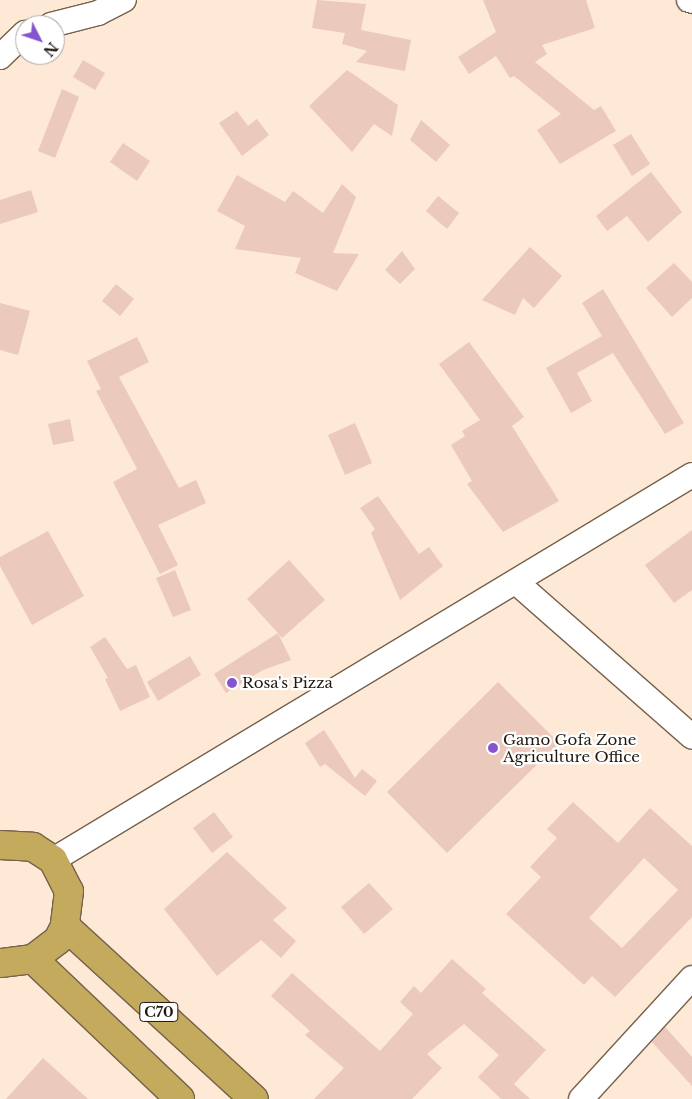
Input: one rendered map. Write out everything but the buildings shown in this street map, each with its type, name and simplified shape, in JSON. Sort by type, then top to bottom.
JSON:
[{"type":"highway","points":[[0,962],[33,959],[58,940],[65,926],[69,891],[52,860],[33,847],[3,841]]},
{"type":"highway","name":"C70","points":[[65,926],[254,1099]]},
{"type":"highway","points":[[33,959],[180,1099]]},
{"type":"street","points":[[65,22],[98,14],[124,0]]},
{"type":"street","points":[[0,57],[15,43]]},
{"type":"street","points":[[52,860],[517,583],[692,475]]},
{"type":"street","points":[[517,583],[692,737]]},
{"type":"street","points":[[581,1099],[692,978]]},
{"type":"place","name":"Rosa's Pizza","points":[[232,683]]},
{"type":"place","name":"Gamo Gofa Zone Agriculture Office","points":[[493,748]]}]
